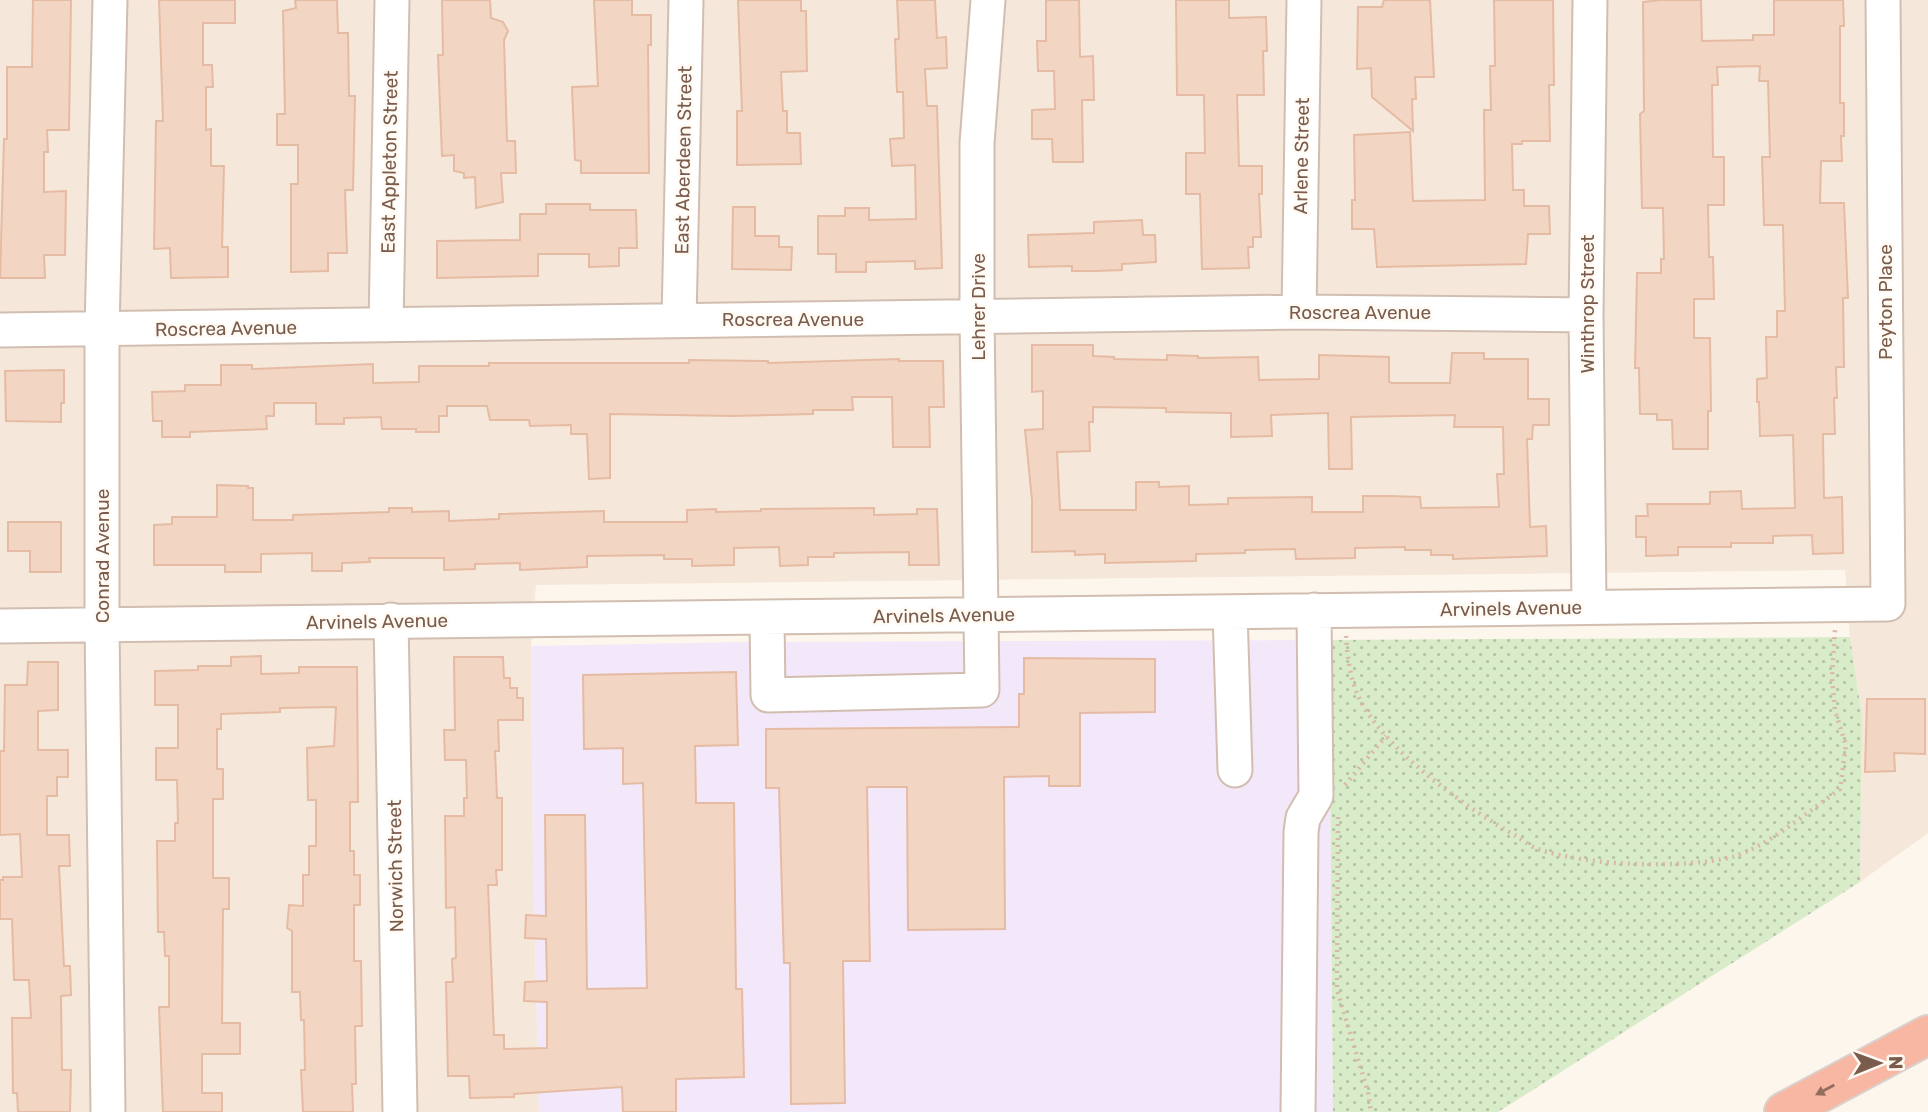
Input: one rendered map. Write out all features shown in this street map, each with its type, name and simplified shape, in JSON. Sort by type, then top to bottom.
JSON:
[{"type":"highway","points":[[1784,1112],[1928,1035]]},
{"type":"street","name":"Conrad Avenue","points":[[108,1112],[102,625],[102,330],[110,0]]},
{"type":"street","name":"East Appleton Street","points":[[386,325],[392,0]]},
{"type":"street","name":"East Aberdeen Street","points":[[679,320],[687,0]]},
{"type":"street","name":"Lehrer Drive","points":[[767,617],[768,695],[982,690],[977,143],[988,0]]},
{"type":"street","name":"Arlene Street","points":[[1298,312],[1304,0]]},
{"type":"street","name":"Winthrop Street","points":[[1589,607],[1586,314],[1590,0]]},
{"type":"street","name":"Peyton Place","points":[[1883,0],[1888,604]]},
{"type":"street","name":"Roscrea Avenue","points":[[0,330],[1298,312],[1586,314]]},
{"type":"street","name":"Arvinels Avenue","points":[[0,626],[1888,604]]},
{"type":"street","points":[[1298,1112],[1301,832],[1303,818],[1316,796],[1329,610]]},
{"type":"street","points":[[1230,612],[1235,770]]},
{"type":"street","name":"Norwich Street","points":[[391,620],[400,1112]]},
{"type":"path","points":[[1329,610],[1346,644],[1356,693],[1374,722],[1422,770],[1501,828],[1540,850],[1596,860],[1679,865],[1734,857],[1772,838],[1840,789],[1846,745],[1836,710],[1832,678],[1835,650],[1834,605]]},
{"type":"path","points":[[1340,791],[1386,736]]},
{"type":"path","points":[[1338,807],[1337,990],[1368,1092],[1371,1112]]},
{"type":"shaded area","points":[[0,0],[1928,0],[1928,833],[1860,882],[1862,717],[1850,637],[1845,570],[536,585],[531,646],[539,1112],[0,1112]]},
{"type":"shaded area","points":[[1329,640],[1333,1112],[539,1112],[531,646],[743,642]]},
{"type":"green space","points":[[1850,637],[1862,717],[1860,882],[1498,1112],[1333,1112],[1329,640]]},
{"type":"building","points":[[33,0],[71,0],[69,130],[47,130],[48,152],[44,152],[44,192],[66,191],[65,255],[44,255],[45,278],[0,278],[4,139],[7,139],[7,67],[32,67]]},
{"type":"building","points":[[159,0],[235,0],[235,23],[203,23],[203,65],[212,65],[213,87],[206,87],[206,130],[211,129],[211,166],[224,166],[222,247],[228,247],[228,277],[171,278],[170,248],[154,249],[156,121],[163,121]]},
{"type":"building","points":[[295,0],[337,0],[338,33],[348,33],[349,96],[355,96],[353,190],[345,190],[347,253],[328,253],[328,271],[291,272],[291,184],[298,184],[298,145],[277,145],[277,114],[285,114],[283,11],[296,8]]},
{"type":"building","points":[[442,0],[490,0],[491,18],[503,22],[508,31],[504,40],[507,141],[515,141],[516,173],[501,173],[503,202],[476,208],[475,177],[464,178],[464,173],[454,171],[454,155],[442,156],[438,55],[443,55]]},
{"type":"building","points":[[594,0],[632,0],[632,15],[651,15],[651,45],[648,45],[649,173],[581,173],[581,161],[575,160],[572,87],[598,86]]},
{"type":"building","points":[[738,0],[801,0],[801,11],[806,11],[807,71],[781,72],[783,111],[787,111],[787,133],[800,133],[801,164],[737,165],[737,111],[742,111]]},
{"type":"building","points":[[897,0],[935,0],[937,38],[946,37],[947,68],[925,69],[927,106],[937,106],[942,268],[915,269],[915,261],[866,262],[866,272],[836,272],[836,254],[818,254],[818,216],[845,216],[845,208],[869,208],[869,220],[916,219],[915,165],[892,166],[890,139],[904,138],[903,92],[897,92]]},
{"type":"building","points":[[1046,0],[1079,0],[1080,57],[1093,56],[1094,100],[1082,100],[1083,162],[1053,162],[1052,139],[1032,139],[1032,110],[1055,109],[1054,71],[1038,71],[1037,41],[1046,41]]},
{"type":"building","points":[[1176,0],[1229,0],[1229,18],[1266,17],[1267,51],[1263,51],[1264,95],[1237,95],[1239,166],[1262,166],[1262,194],[1259,194],[1261,237],[1253,237],[1253,247],[1248,247],[1249,268],[1202,269],[1200,194],[1186,194],[1186,153],[1205,153],[1204,95],[1177,95]]},
{"type":"building","points":[[1384,0],[1430,0],[1434,77],[1415,77],[1416,99],[1412,99],[1413,131],[1372,97],[1371,68],[1357,69],[1358,7],[1382,7]]},
{"type":"building","points":[[1494,0],[1553,0],[1554,85],[1549,85],[1550,141],[1522,141],[1522,144],[1512,144],[1513,190],[1524,190],[1524,206],[1549,206],[1550,234],[1528,234],[1526,264],[1377,267],[1374,229],[1352,229],[1352,200],[1355,200],[1354,135],[1410,132],[1413,201],[1485,200],[1484,110],[1491,110],[1490,66],[1495,66]]},
{"type":"building","points":[[1701,0],[1702,41],[1753,40],[1753,35],[1774,35],[1774,0],[1843,0],[1844,26],[1840,26],[1840,103],[1844,103],[1842,161],[1821,161],[1820,203],[1844,203],[1848,298],[1843,298],[1844,367],[1836,367],[1835,434],[1823,434],[1824,498],[1842,497],[1843,553],[1813,554],[1812,535],[1773,536],[1773,543],[1731,543],[1731,547],[1678,547],[1678,555],[1646,556],[1646,537],[1636,537],[1636,516],[1648,516],[1647,504],[1710,504],[1710,492],[1741,491],[1742,509],[1795,508],[1793,435],[1760,436],[1757,402],[1757,379],[1767,378],[1766,337],[1777,337],[1777,311],[1785,311],[1783,225],[1764,225],[1762,157],[1770,157],[1768,81],[1759,81],[1760,66],[1717,67],[1718,85],[1712,85],[1713,157],[1724,157],[1724,205],[1708,205],[1709,257],[1713,257],[1714,299],[1694,299],[1694,338],[1710,338],[1711,411],[1708,411],[1708,449],[1673,449],[1672,420],[1657,420],[1657,414],[1640,414],[1639,368],[1635,368],[1637,273],[1661,273],[1661,259],[1664,259],[1663,208],[1642,208],[1640,114],[1644,111],[1643,2]]},
{"type":"building","points":[[546,204],[590,204],[590,210],[636,210],[637,248],[619,248],[619,266],[589,267],[589,254],[538,254],[538,276],[437,278],[437,241],[520,240],[520,214],[546,214]]},
{"type":"building","points":[[733,207],[755,207],[755,236],[779,236],[779,247],[792,247],[791,270],[732,269]]},
{"type":"building","points":[[1142,220],[1143,235],[1155,235],[1156,262],[1122,264],[1122,270],[1072,271],[1072,266],[1029,267],[1028,235],[1094,233],[1094,222]]},
{"type":"building","points":[[1032,345],[1093,345],[1093,356],[1114,359],[1167,360],[1167,355],[1198,358],[1258,357],[1259,380],[1319,379],[1319,355],[1389,357],[1389,382],[1392,383],[1450,383],[1452,353],[1484,353],[1484,359],[1528,359],[1528,399],[1549,399],[1549,425],[1533,425],[1532,439],[1527,439],[1530,527],[1546,526],[1547,556],[1453,559],[1453,555],[1431,555],[1431,550],[1405,550],[1405,547],[1355,548],[1355,558],[1296,559],[1295,549],[1245,550],[1245,553],[1196,554],[1196,561],[1105,563],[1105,554],[1075,555],[1075,551],[1032,552],[1032,500],[1025,430],[1043,429],[1043,391],[1032,392]],"holes":[[[1093,407],[1166,408],[1166,412],[1231,413],[1231,437],[1272,436],[1271,415],[1328,413],[1329,469],[1352,469],[1351,417],[1455,415],[1454,427],[1503,427],[1504,474],[1497,474],[1499,507],[1421,508],[1420,497],[1389,496],[1363,496],[1363,512],[1312,512],[1312,497],[1228,498],[1228,504],[1189,505],[1189,486],[1159,487],[1159,482],[1136,482],[1136,510],[1060,510],[1057,452],[1090,451],[1089,422],[1093,422]]]},
{"type":"building","points":[[899,359],[943,361],[944,407],[929,407],[930,447],[893,447],[892,397],[852,397],[853,410],[813,410],[813,414],[610,414],[610,478],[589,479],[587,434],[571,434],[571,425],[530,426],[529,420],[490,420],[487,406],[447,406],[447,416],[439,416],[439,432],[382,429],[381,417],[344,418],[344,424],[316,424],[316,403],[274,403],[274,416],[266,416],[267,429],[190,432],[190,437],[162,437],[162,421],[153,421],[152,392],[185,391],[185,385],[221,385],[221,365],[252,365],[252,369],[373,364],[373,383],[419,382],[419,366]]},
{"type":"building","points":[[64,370],[61,422],[6,421],[5,371]]},
{"type":"building","points":[[217,485],[253,488],[253,520],[293,520],[293,515],[389,512],[389,508],[412,508],[412,512],[449,511],[449,521],[499,519],[499,514],[604,511],[604,522],[687,522],[687,510],[716,509],[716,512],[874,508],[874,515],[917,514],[917,509],[937,509],[939,565],[909,565],[909,552],[834,553],[834,557],[808,557],[808,565],[780,566],[779,547],[734,548],[734,565],[692,566],[692,559],[664,559],[664,555],[587,556],[587,567],[520,570],[520,563],[475,564],[475,569],[444,570],[444,558],[369,558],[370,562],[342,563],[342,571],[312,571],[312,553],[261,554],[261,572],[225,572],[225,565],[154,565],[154,525],[172,524],[172,517],[217,517]]},
{"type":"building","points":[[8,522],[61,522],[61,572],[30,572],[30,551],[8,551]]},
{"type":"building","points":[[261,656],[261,674],[299,673],[299,667],[357,667],[358,802],[350,802],[350,851],[354,851],[354,875],[360,875],[360,905],[354,905],[354,961],[361,961],[362,1026],[355,1026],[356,1084],[352,1084],[353,1112],[303,1112],[301,1070],[305,1070],[304,1020],[301,1020],[300,992],[292,992],[292,931],[287,928],[289,905],[303,906],[303,875],[309,875],[309,846],[316,846],[316,800],[308,800],[307,748],[334,746],[336,707],[280,708],[280,712],[221,714],[221,729],[217,729],[217,769],[223,769],[223,799],[213,799],[213,878],[229,878],[229,909],[223,909],[222,1023],[240,1023],[240,1054],[202,1054],[202,1093],[222,1093],[222,1112],[163,1112],[159,1007],[169,1007],[169,956],[165,956],[164,932],[158,932],[157,841],[175,841],[175,823],[178,823],[177,780],[156,780],[156,748],[178,748],[178,705],[155,705],[155,671],[198,670],[198,666],[231,666],[231,657]]},
{"type":"building","points":[[454,657],[503,657],[504,678],[510,678],[510,688],[517,688],[517,698],[523,698],[523,720],[498,720],[499,751],[495,751],[497,798],[502,798],[502,870],[496,870],[497,885],[488,885],[494,1035],[504,1035],[504,1049],[547,1048],[547,1002],[524,1001],[525,982],[547,981],[546,939],[525,938],[526,915],[546,916],[545,815],[585,815],[587,989],[647,988],[643,783],[623,784],[623,748],[584,749],[583,675],[736,672],[738,745],[695,746],[696,803],[734,803],[736,989],[742,989],[744,1077],[676,1079],[676,1112],[623,1112],[622,1087],[514,1094],[514,1097],[470,1098],[469,1076],[448,1076],[446,982],[453,982],[452,959],[456,958],[455,907],[446,908],[445,816],[464,816],[464,798],[467,798],[466,760],[445,760],[444,730],[455,730]]},
{"type":"building","points":[[1024,658],[1155,659],[1155,712],[1080,713],[1080,786],[1049,786],[1049,776],[1004,777],[1005,929],[908,930],[907,787],[867,787],[870,961],[843,961],[845,1103],[791,1104],[790,963],[784,963],[779,788],[766,788],[766,729],[1019,727],[1019,694],[1024,694]]},
{"type":"building","points":[[28,662],[58,662],[58,710],[38,711],[38,750],[68,750],[68,777],[57,777],[57,796],[47,796],[47,835],[69,835],[70,866],[59,866],[64,966],[70,966],[71,995],[61,996],[62,1070],[71,1070],[70,1112],[18,1112],[17,1093],[13,1093],[12,1018],[31,1018],[29,980],[14,980],[12,919],[0,919],[0,880],[3,880],[3,877],[22,877],[20,834],[0,835],[0,751],[4,751],[5,685],[27,685]]},
{"type":"building","points":[[1867,699],[1925,699],[1925,754],[1894,753],[1895,771],[1865,772]]}]
